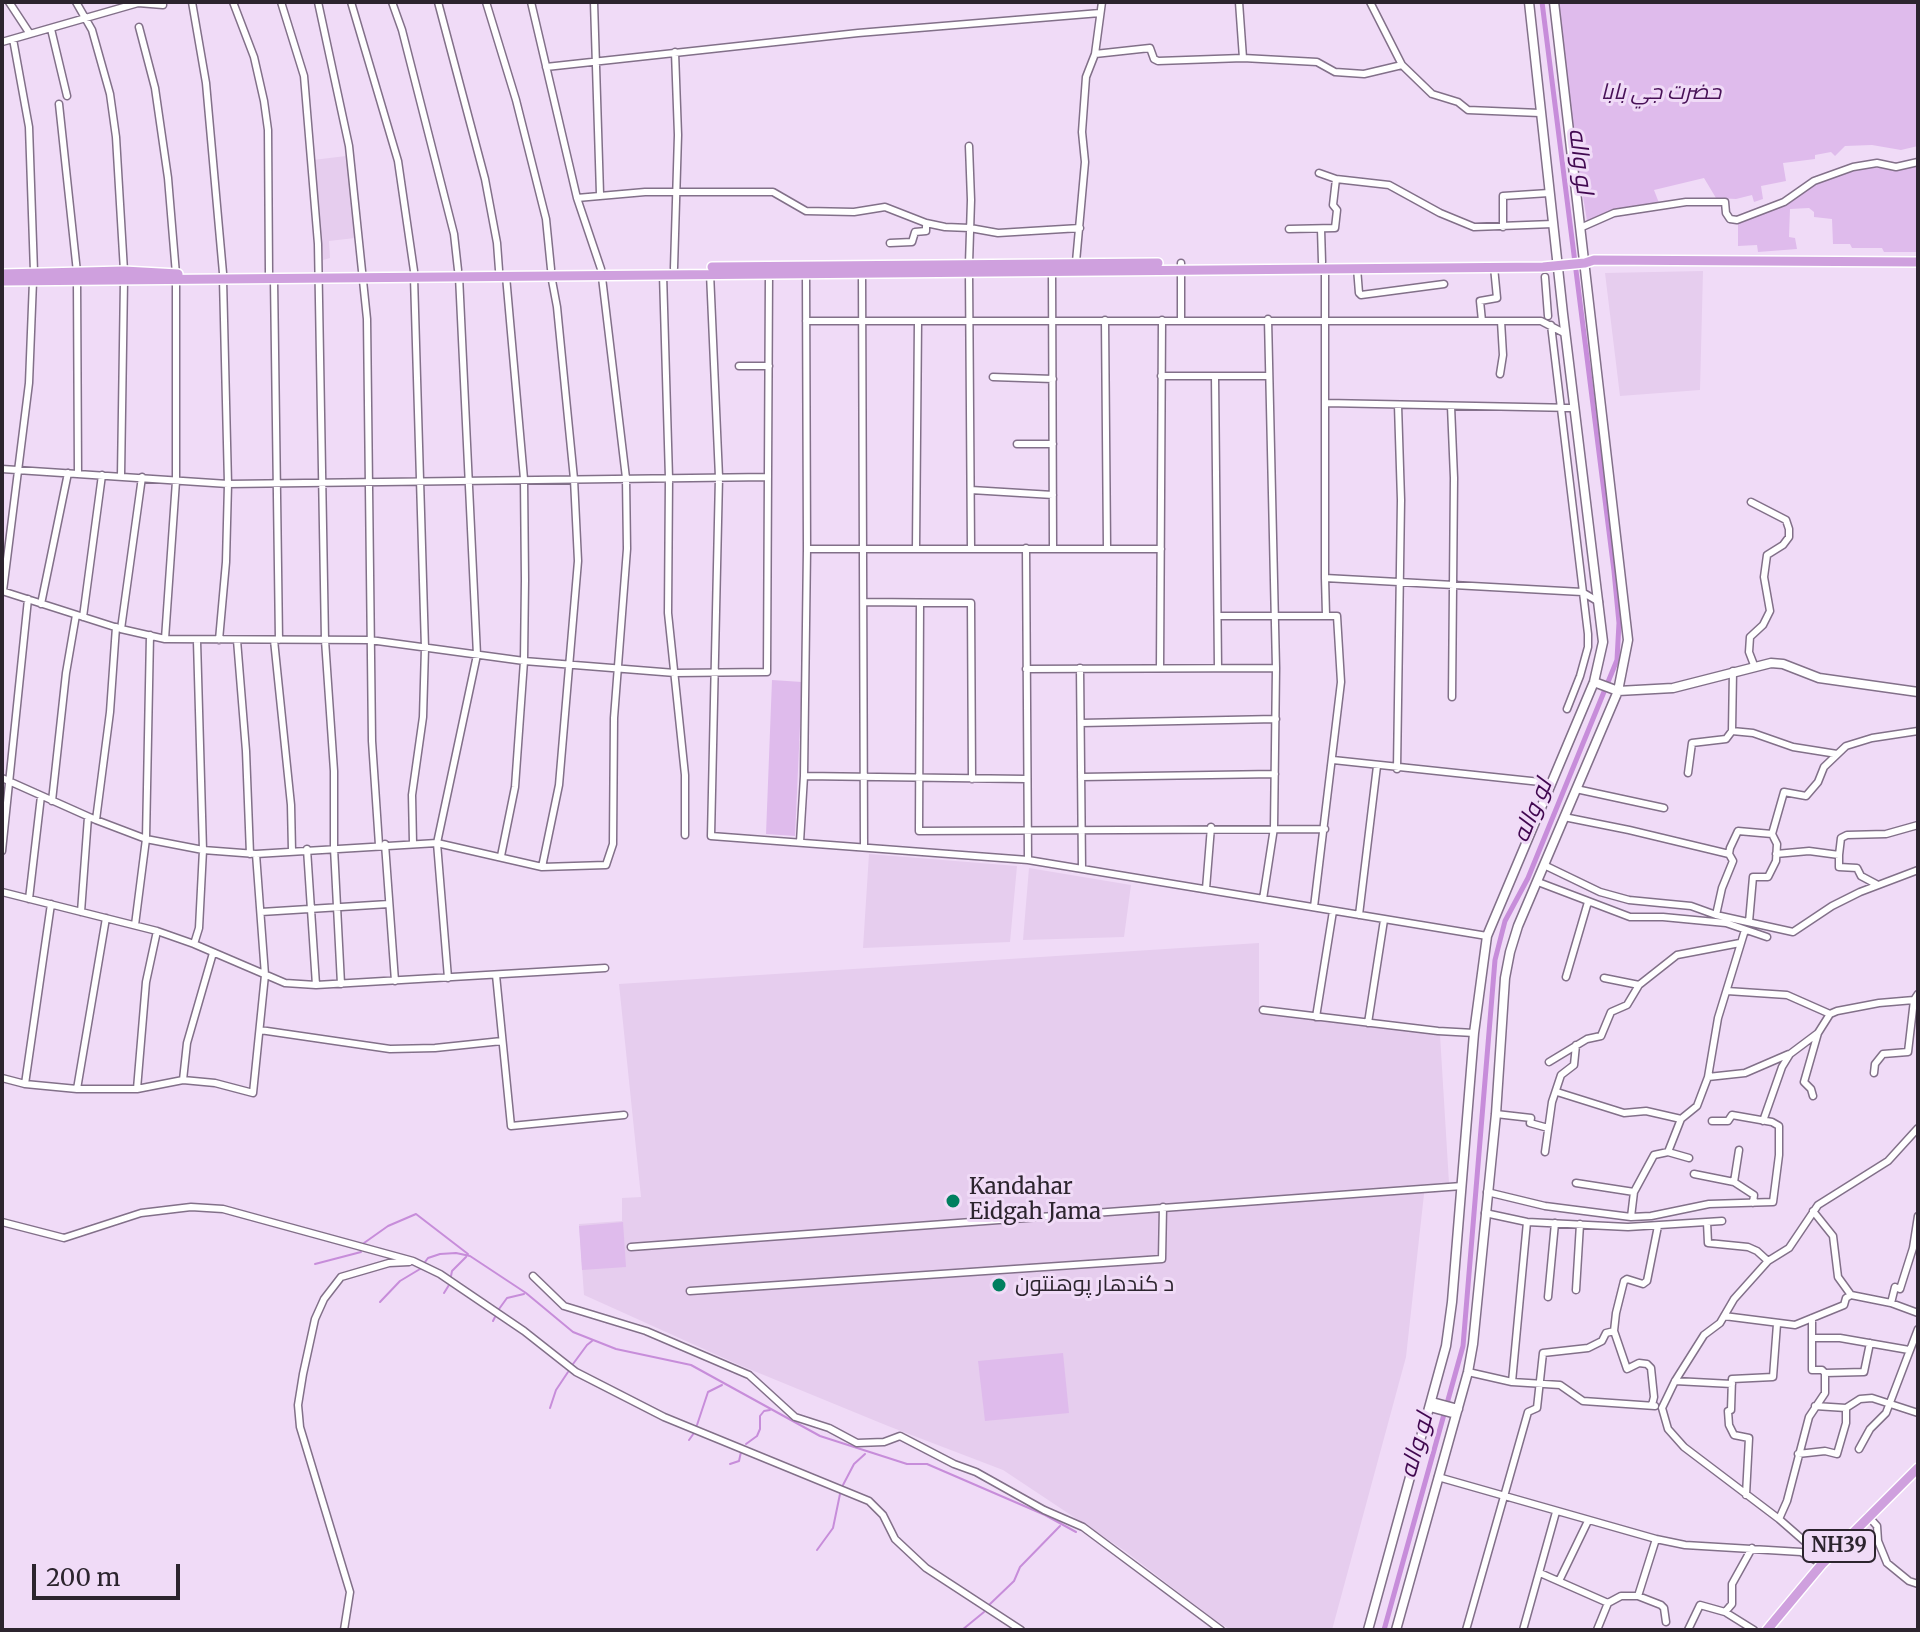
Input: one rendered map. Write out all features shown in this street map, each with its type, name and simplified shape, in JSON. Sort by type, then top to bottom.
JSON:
[{"type":"main road","points":[[1323,265],[1357,268],[1558,266],[1594,260],[1918,264]]},
{"type":"main road","points":[[2,274],[176,277],[551,272],[663,274],[769,273],[794,269],[806,273],[1076,262],[1181,266]]},
{"type":"main road","points":[[601,272],[674,268],[969,267],[1052,270],[1544,263],[1558,266]]},
{"type":"main road","points":[[2,281],[34,276]]},
{"type":"main road","name":"NH39","points":[[1767,1630],[1824,1562],[1918,1468]]},
{"type":"street","points":[[9,2],[30,34]]},
{"type":"street","points":[[76,2],[87,18],[110,94],[116,137],[124,275],[121,476]]},
{"type":"street","points":[[2,42],[138,2],[163,5]]},
{"type":"street","points":[[192,2],[206,83],[223,276],[228,484],[219,640]]},
{"type":"street","points":[[233,2],[254,57],[268,130],[276,482],[276,640],[291,805],[292,851]]},
{"type":"street","points":[[281,2],[304,76],[320,275],[325,640],[334,771],[334,848],[341,984]]},
{"type":"street","points":[[318,2],[349,146],[367,319],[373,781],[389,904],[395,981]]},
{"type":"street","points":[[351,2],[398,161],[414,274],[425,648],[423,717],[412,795],[413,843]]},
{"type":"street","points":[[392,2],[402,30],[454,234],[458,273],[477,655],[437,843],[448,978]]},
{"type":"street","points":[[438,2],[485,179],[503,273],[524,479],[524,661],[515,787],[501,856]]},
{"type":"street","points":[[486,2],[516,100],[546,219],[574,479],[578,561],[559,785],[542,867]]},
{"type":"street","points":[[2,778],[92,819],[146,839],[203,850],[253,854],[437,843],[542,867],[606,865],[613,844],[618,668],[627,549],[626,478],[601,272],[577,198],[531,2]]},
{"type":"street","points":[[594,2],[600,194]]},
{"type":"street","points":[[1076,262],[1085,162],[1082,132],[1086,77],[1095,54],[1102,2]]},
{"type":"street","points":[[1239,2],[1243,58]]},
{"type":"street","points":[[1370,2],[1402,65],[1432,94],[1458,102],[1468,110],[1540,113]]},
{"type":"street","points":[[1368,1630],[1446,1346],[1474,1033],[1487,936],[1550,783],[1597,683],[1603,642],[1529,2]]},
{"type":"street","points":[[1396,1630],[1468,1372],[1473,1344],[1496,1114],[1505,978],[1510,952],[1615,690],[1628,640],[1554,2]]},
{"type":"street","points":[[546,67],[931,26],[1100,13]]},
{"type":"street","points":[[139,27],[155,88],[168,178],[176,277],[176,481],[165,639]]},
{"type":"street","points":[[51,29],[67,96]]},
{"type":"street","points":[[13,39],[29,127],[34,276],[29,383],[2,591],[79,616],[165,639],[370,640],[568,665],[675,673],[767,672],[769,273]]},
{"type":"street","points":[[1095,54],[1150,48],[1158,61],[1243,58],[1317,62],[1335,72],[1364,74],[1402,65]]},
{"type":"street","points":[[674,268],[678,135],[675,52]]},
{"type":"street","points":[[59,104],[77,276],[78,474]]},
{"type":"street","points":[[969,146],[971,548]]},
{"type":"street","points":[[1580,228],[1614,213],[1686,202],[1725,202],[1726,213],[1730,219],[1737,220],[1784,202],[1814,181],[1853,167],[1877,163],[1896,167],[1918,162]]},
{"type":"street","points":[[1319,173],[1336,179],[1389,185],[1440,213],[1474,227],[1553,224]]},
{"type":"street","points":[[1289,229],[1335,228],[1337,210],[1333,205],[1336,179]]},
{"type":"street","points":[[577,198],[600,194],[773,192],[806,211],[854,212],[885,207],[926,223],[998,233],[1080,228]]},
{"type":"street","points":[[1503,227],[1503,196],[1549,193]]},
{"type":"street","points":[[890,243],[912,242],[915,232],[926,231],[926,223]]},
{"type":"street","points":[[1321,229],[1325,319],[1326,615]]},
{"type":"street","points":[[1181,266],[1181,320]]},
{"type":"street","points":[[1482,321],[1480,301],[1497,298],[1494,267]]},
{"type":"street","points":[[1357,268],[1361,295],[1444,284]]},
{"type":"street","points":[[1052,270],[1053,548]]},
{"type":"street","points":[[862,272],[864,846]]},
{"type":"street","points":[[710,273],[719,477],[711,836],[1028,860],[1487,936]]},
{"type":"street","points":[[800,842],[804,776],[807,549],[806,273]]},
{"type":"street","points":[[663,274],[669,478],[668,613],[685,775],[685,835]]},
{"type":"street","points":[[1545,277],[1548,316]]},
{"type":"street","points":[[1541,321],[1562,304]]},
{"type":"street","points":[[1263,899],[1274,828],[1276,719],[1268,319]]},
{"type":"street","points":[[1105,320],[1107,547]]},
{"type":"street","points":[[1160,668],[1162,320]]},
{"type":"street","points":[[806,321],[1541,321],[1566,334]]},
{"type":"street","points":[[916,548],[918,321]]},
{"type":"street","points":[[1500,374],[1503,355],[1501,321]]},
{"type":"street","points":[[1551,325],[1588,647],[1567,709]]},
{"type":"street","points":[[739,366],[769,366]]},
{"type":"street","points":[[1161,376],[1268,376]]},
{"type":"street","points":[[1215,376],[1218,668]]},
{"type":"street","points":[[993,377],[1053,379]]},
{"type":"street","points":[[1326,403],[1575,408]]},
{"type":"street","points":[[1397,769],[1401,500],[1398,405]]},
{"type":"street","points":[[1451,406],[1452,697]]},
{"type":"street","points":[[1017,444],[1053,444]]},
{"type":"street","points":[[2,469],[228,484],[768,477]]},
{"type":"street","points":[[41,604],[68,473]]},
{"type":"street","points":[[52,801],[66,673],[79,616],[102,475]]},
{"type":"street","points":[[81,912],[92,819],[110,712],[118,628],[142,477]]},
{"type":"street","points":[[971,490],[1053,495]]},
{"type":"street","points":[[1751,502],[1786,520],[1789,529],[1789,537],[1783,545],[1767,555],[1764,577],[1770,611],[1763,625],[1750,637],[1749,652],[1754,665]]},
{"type":"street","points":[[1026,548],[1028,860]]},
{"type":"street","points":[[807,549],[1161,549]]},
{"type":"street","points":[[1325,578],[1582,592],[1599,602]]},
{"type":"street","points":[[1582,592],[1597,579]]},
{"type":"street","points":[[2,851],[28,599]]},
{"type":"street","points":[[865,602],[971,603],[972,779]]},
{"type":"street","points":[[920,603],[919,831],[1211,827],[1325,829]]},
{"type":"street","points":[[1218,616],[1337,616],[1340,669],[1333,760],[1314,907]]},
{"type":"street","points":[[135,925],[146,839],[150,635]]},
{"type":"street","points":[[2,1078],[25,1084],[77,1089],[137,1089],[183,1080],[215,1083],[253,1093],[265,975],[237,640]]},
{"type":"street","points":[[194,944],[199,928],[203,850],[197,641]]},
{"type":"street","points":[[1597,683],[1615,690],[1673,688],[1754,665],[1783,664],[1819,678],[1918,692]]},
{"type":"street","points":[[1080,668],[1082,869]]},
{"type":"street","points":[[1026,669],[1276,668]]},
{"type":"street","points":[[1688,773],[1692,743],[1726,739],[1732,731],[1733,671]]},
{"type":"street","points":[[1081,723],[1276,719]]},
{"type":"street","points":[[1732,731],[1753,733],[1793,747],[1837,754]]},
{"type":"street","points":[[1749,922],[1753,877],[1768,877],[1776,854],[1777,844],[1772,834],[1784,792],[1806,796],[1818,782],[1824,767],[1846,746],[1872,738],[1918,731]]},
{"type":"street","points":[[1333,760],[1550,783]]},
{"type":"street","points":[[1359,915],[1377,766]]},
{"type":"street","points":[[1081,777],[1275,774]]},
{"type":"street","points":[[804,776],[1026,779]]},
{"type":"street","points":[[1576,789],[1664,808]]},
{"type":"street","points":[[29,899],[41,796]]},
{"type":"street","points":[[1564,817],[1729,854],[1733,861],[1716,915]]},
{"type":"street","points":[[1876,884],[1861,876],[1857,868],[1839,867],[1841,838],[1847,835],[1886,834],[1918,825]]},
{"type":"street","points":[[1206,889],[1211,827]]},
{"type":"street","points":[[1729,854],[1738,831],[1772,834]]},
{"type":"street","points":[[307,849],[316,985]]},
{"type":"street","points":[[1776,854],[1809,851],[1839,855]]},
{"type":"street","points":[[1544,865],[1600,892],[1629,900],[1691,906],[1716,915],[1793,932],[1832,906],[1876,884],[1896,880],[1918,870]]},
{"type":"street","points":[[1538,882],[1630,917],[1726,923],[1767,937]]},
{"type":"street","points":[[2,892],[157,931],[285,983],[341,984],[605,968]]},
{"type":"street","points":[[1566,977],[1588,902]]},
{"type":"street","points":[[25,1084],[51,904]]},
{"type":"street","points":[[261,912],[389,904]]},
{"type":"street","points":[[1316,1017],[1333,911]]},
{"type":"street","points":[[77,1089],[106,918]]},
{"type":"street","points":[[1368,1023],[1384,920]]},
{"type":"street","points":[[1668,1152],[1681,1119],[1697,1106],[1708,1077],[1718,1018],[1745,930]]},
{"type":"street","points":[[137,1089],[146,982],[157,931]]},
{"type":"street","points":[[1549,1062],[1587,1039],[1601,1036],[1609,1015],[1627,1005],[1639,985],[1677,955],[1740,943]]},
{"type":"street","points":[[183,1080],[187,1043],[213,953]]},
{"type":"street","points":[[496,975],[511,1126],[624,1115]]},
{"type":"street","points":[[1604,978],[1639,985]]},
{"type":"street","points":[[1727,991],[1787,995],[1830,1014],[1916,997],[1908,1052],[1883,1054],[1875,1064],[1874,1073]]},
{"type":"street","points":[[1263,1010],[1474,1033]]},
{"type":"street","points":[[1813,1096],[1804,1082],[1818,1033],[1830,1014]]},
{"type":"street","points":[[260,1030],[390,1049],[502,1041]]},
{"type":"street","points":[[1708,1077],[1745,1073],[1790,1054],[1818,1033]]},
{"type":"street","points":[[1545,1152],[1552,1102],[1561,1075],[1574,1065],[1576,1045]]},
{"type":"street","points":[[1763,1121],[1782,1067],[1790,1054]]},
{"type":"street","points":[[1557,1092],[1624,1113],[1646,1111],[1681,1119]]},
{"type":"street","points":[[1496,1114],[1531,1118],[1530,1123],[1548,1128]]},
{"type":"street","points":[[1487,1192],[1545,1206],[1631,1217],[1709,1204],[1773,1202],[1780,1128],[1772,1122],[1732,1115],[1728,1121],[1712,1121]]},
{"type":"street","points":[[1824,1562],[1779,1519],[1684,1447],[1668,1429],[1662,1408],[1704,1335],[1720,1323],[1734,1299],[1768,1261],[1789,1248],[1813,1211],[1888,1161],[1918,1128]]},
{"type":"street","points":[[1734,1182],[1739,1150]]},
{"type":"street","points":[[1631,1217],[1634,1192],[1654,1155],[1668,1152],[1689,1158]]},
{"type":"street","points":[[1694,1174],[1734,1182],[1754,1195],[1753,1203]]},
{"type":"street","points":[[1576,1183],[1634,1192]]},
{"type":"street","points":[[631,1247],[1462,1186]]},
{"type":"street","points":[[2,1222],[64,1238],[141,1213],[191,1207],[223,1209],[413,1261],[440,1274],[524,1331],[576,1372],[664,1417],[869,1501],[883,1515],[895,1539],[926,1568],[1021,1630]]},
{"type":"street","points":[[690,1291],[1162,1259],[1163,1207]]},
{"type":"street","points":[[1813,1211],[1833,1236],[1838,1277],[1848,1297]]},
{"type":"street","points":[[1485,1213],[1527,1222],[1580,1224],[1658,1226],[1722,1221]]},
{"type":"street","points":[[1891,1303],[1895,1287],[1900,1289],[1905,1275],[1918,1216]]},
{"type":"street","points":[[1512,1382],[1527,1222]]},
{"type":"street","points":[[1707,1222],[1708,1243],[1748,1247],[1768,1261]]},
{"type":"street","points":[[1548,1297],[1555,1223]]},
{"type":"street","points":[[1576,1290],[1580,1224]]},
{"type":"street","points":[[1652,1405],[1651,1368],[1639,1363],[1627,1369],[1614,1331],[1624,1281],[1627,1279],[1643,1284],[1647,1281],[1658,1226]]},
{"type":"street","points":[[344,1630],[350,1592],[300,1427],[298,1405],[303,1374],[315,1319],[324,1299],[341,1277],[389,1263],[413,1261]]},
{"type":"street","points":[[533,1276],[564,1306],[646,1331],[749,1375],[795,1417],[829,1428],[857,1443],[884,1442],[900,1436],[1083,1527],[1221,1630]]},
{"type":"street","points":[[1848,1297],[1891,1303],[1918,1313]]},
{"type":"street","points":[[1724,1316],[1795,1325],[1844,1305],[1848,1297]]},
{"type":"street","points":[[1812,1318],[1812,1370],[1825,1373],[1864,1372],[1870,1343]]},
{"type":"street","points":[[1746,1495],[1749,1438],[1734,1435],[1729,1425],[1732,1379],[1773,1377],[1777,1324]]},
{"type":"street","points":[[1859,1449],[1870,1429],[1886,1413],[1918,1329]]},
{"type":"street","points":[[1466,1630],[1528,1412],[1537,1408],[1543,1353],[1574,1352],[1588,1348],[1602,1341],[1606,1333],[1614,1331]]},
{"type":"street","points":[[1813,1338],[1913,1345]]},
{"type":"street","points":[[1468,1372],[1512,1382],[1560,1385],[1583,1401],[1662,1408]]},
{"type":"street","points":[[1779,1519],[1787,1501],[1809,1417],[1825,1393],[1825,1373]]},
{"type":"street","points":[[1675,1381],[1732,1384]]},
{"type":"street","points":[[1815,1406],[1846,1408],[1860,1399],[1872,1398],[1918,1413]]},
{"type":"street","points":[[1431,1404],[1457,1411]]},
{"type":"street","points":[[1798,1454],[1825,1451],[1837,1454],[1846,1423],[1846,1408]]},
{"type":"street","points":[[1438,1477],[1656,1539],[1685,1545],[1801,1552],[1824,1562]]},
{"type":"street","points":[[1523,1630],[1556,1512]]},
{"type":"street","points":[[1868,1516],[1877,1526],[1878,1541],[1887,1563],[1909,1581],[1918,1584]]},
{"type":"street","points":[[1559,1581],[1588,1521]]},
{"type":"street","points":[[1638,1596],[1656,1539]]},
{"type":"street","points":[[1725,1612],[1732,1604],[1732,1584],[1752,1548]]},
{"type":"street","points":[[1540,1573],[1608,1603]]},
{"type":"street","points":[[1597,1630],[1608,1603],[1621,1596],[1638,1596],[1664,1608],[1666,1622]]},
{"type":"street","points":[[1688,1630],[1700,1605],[1725,1612],[1754,1630]]},
{"type":"shaded area","points":[[346,156],[355,238],[329,241],[330,258],[323,260],[313,160]]},
{"type":"shaded area","points":[[1703,271],[1700,390],[1620,396],[1605,273]]},
{"type":"shaded area","points":[[869,854],[1017,866],[1010,942],[863,948]]},
{"type":"shaded area","points":[[1029,868],[1131,885],[1124,937],[1023,940]]},
{"type":"shaded area","name":"د کندهار پوهنتون","points":[[1259,943],[1259,1013],[1440,1035],[1449,1183],[1425,1185],[1406,1357],[1332,1630],[1231,1630],[1125,1551],[1003,1470],[737,1364],[584,1295],[579,1224],[622,1221],[622,1198],[641,1197],[619,984]]},
{"type":"green space","name":"حضرت جي بابا","points":[[1559,2],[1918,2],[1918,146],[1901,150],[1872,145],[1845,146],[1835,156],[1831,152],[1815,155],[1815,159],[1783,163],[1786,181],[1761,186],[1763,199],[1754,202],[1752,195],[1736,199],[1716,198],[1704,178],[1654,190],[1659,203],[1613,211],[1587,221],[1573,135]]},
{"type":"green space","points":[[1918,165],[1918,252],[1884,252],[1882,248],[1852,248],[1850,244],[1833,244],[1832,219],[1814,217],[1814,212],[1809,208],[1790,209],[1789,237],[1795,238],[1797,249],[1758,252],[1757,245],[1738,246],[1738,223],[1785,204],[1815,183],[1868,167],[1896,169]]},
{"type":"green space","points":[[772,680],[802,682],[795,836],[766,834]]},
{"type":"green space","points":[[623,1222],[626,1267],[582,1270],[579,1226]]},
{"type":"green space","points":[[1063,1353],[1069,1413],[985,1421],[978,1361]]},
{"type":"waterway","name":"لو واله","points":[[1384,1630],[1463,1346],[1495,960],[1505,921],[1528,878],[1617,660],[1619,623],[1614,571],[1542,2]]},
{"type":"waterway","points":[[364,1243],[388,1226],[416,1214],[468,1254]]},
{"type":"waterway","points":[[315,1264],[361,1252]]},
{"type":"waterway","points":[[425,1262],[440,1254],[470,1256],[526,1293],[573,1332],[616,1349],[691,1365],[820,1436],[907,1464],[927,1464],[1045,1515],[1076,1532]]},
{"type":"waterway","points":[[451,1276],[466,1257]]},
{"type":"waterway","points":[[380,1302],[400,1281],[420,1269]]},
{"type":"waterway","points":[[444,1293],[449,1285]]},
{"type":"waterway","points":[[499,1309],[507,1298],[524,1294]]},
{"type":"waterway","points":[[493,1321],[495,1317]]},
{"type":"waterway","points":[[573,1364],[592,1341]]},
{"type":"waterway","points":[[550,1408],[556,1390],[568,1372]]},
{"type":"waterway","points":[[697,1425],[708,1392],[722,1385]]},
{"type":"waterway","points":[[746,1444],[757,1436],[760,1416],[770,1410]]},
{"type":"waterway","points":[[689,1440],[694,1433]]},
{"type":"waterway","points":[[730,1464],[739,1461],[741,1452]]},
{"type":"waterway","points":[[843,1485],[854,1464],[865,1454]]},
{"type":"waterway","points":[[817,1550],[833,1528],[840,1494]]},
{"type":"waterway","points":[[989,1605],[1014,1581],[1020,1567],[1060,1526]]},
{"type":"waterway","points":[[962,1630],[984,1612]]},
{"type":"place","name":"Kandahar Eidgah Jama","points":[[953,1201]]},
{"type":"place","name":"د کندهار پوهنتون","points":[[999,1285]]}]
